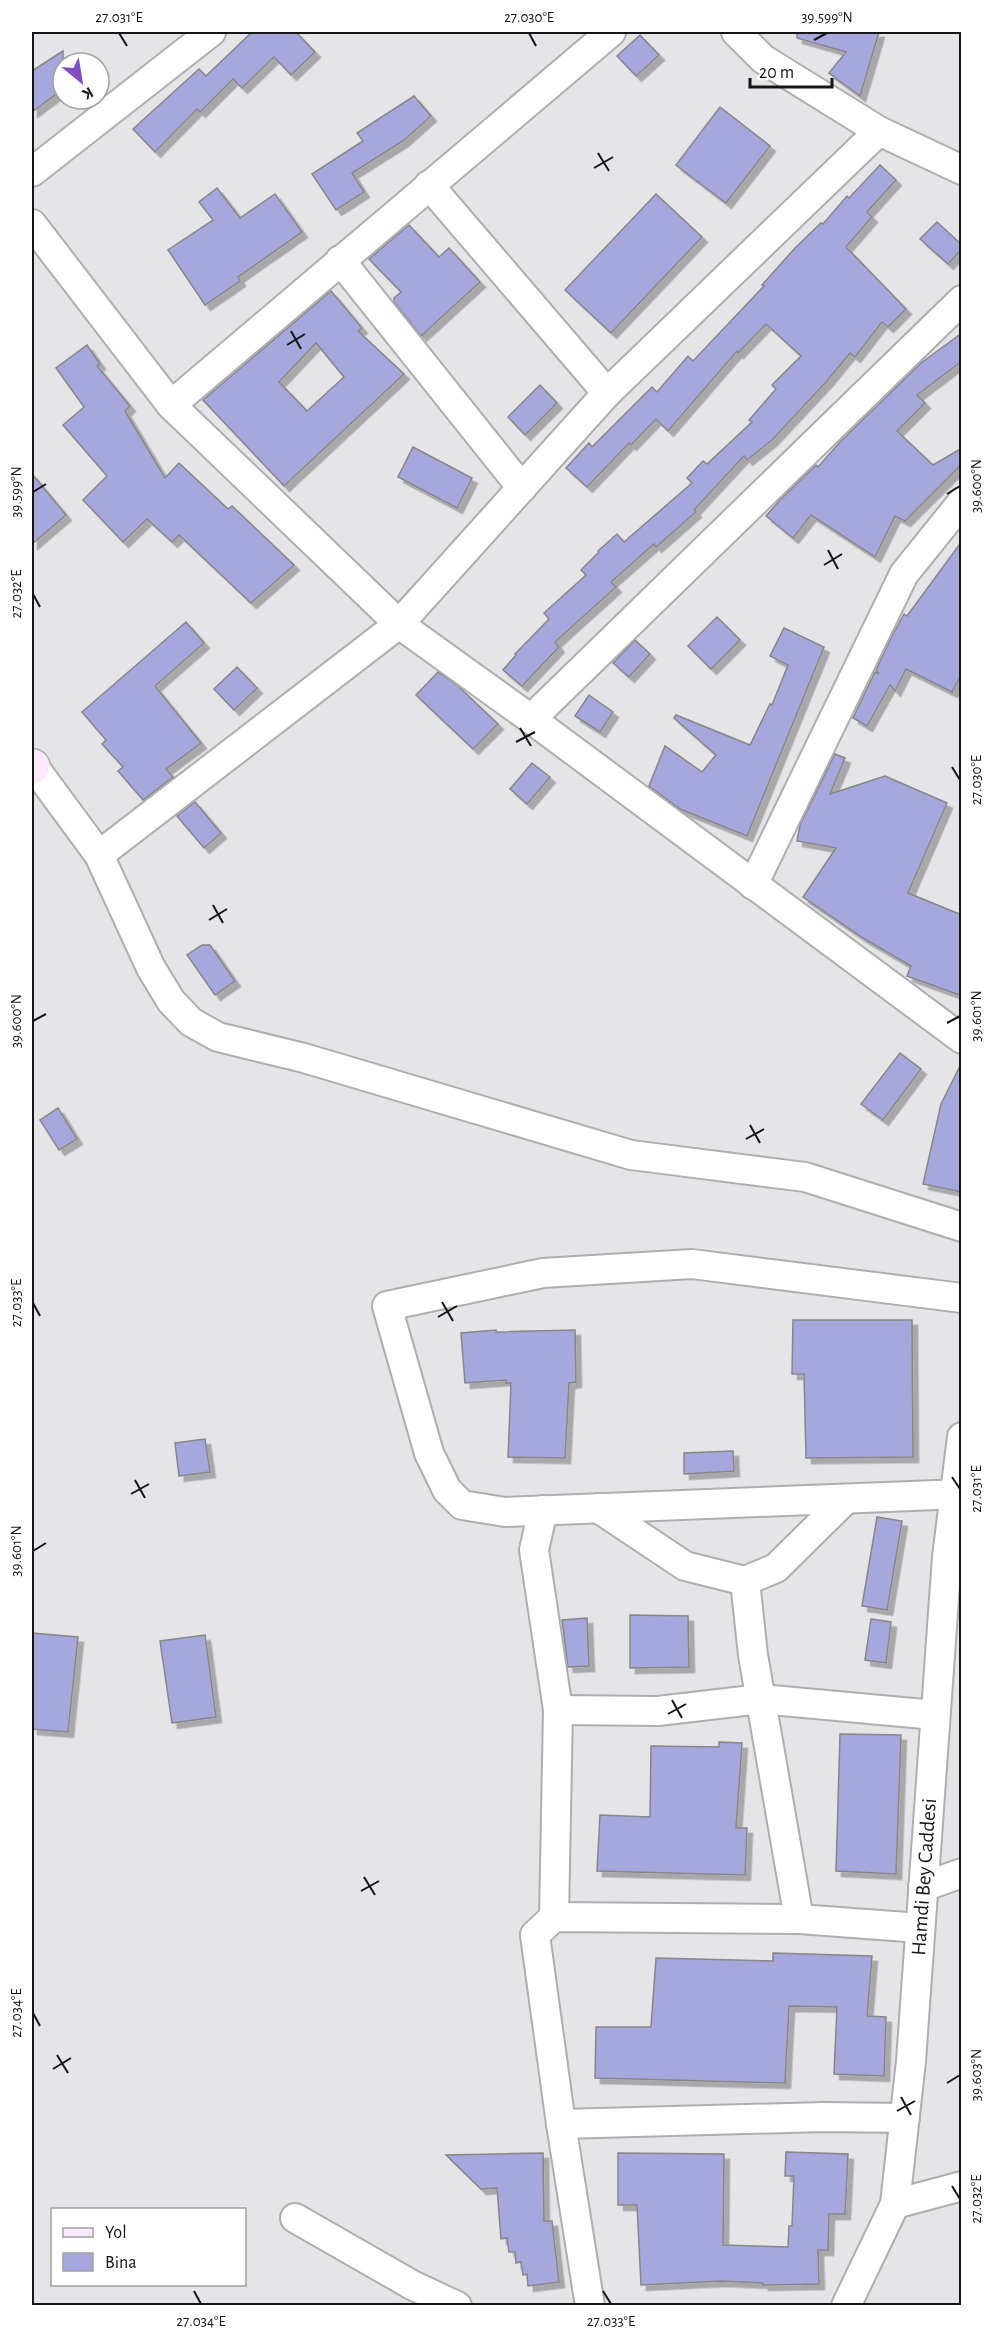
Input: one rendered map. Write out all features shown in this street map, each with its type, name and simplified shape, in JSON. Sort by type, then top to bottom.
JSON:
[{"type":"street","points":[[32,172],[211,32]]},
{"type":"street","points":[[171,405],[611,32]]},
{"type":"street","points":[[736,32],[763,59],[879,131],[962,170]]},
{"type":"street","points":[[99,855],[399,624],[607,393],[879,131]]},
{"type":"street","points":[[429,185],[607,393]]},
{"type":"street","points":[[32,224],[171,405],[399,624],[531,719],[962,1039]]},
{"type":"street","points":[[340,260],[522,488]]},
{"type":"street","points":[[531,719],[962,300]]},
{"type":"street","points":[[753,885],[904,574],[962,502]]},
{"type":"street","points":[[32,766],[99,855],[151,968],[171,1001],[191,1022],[218,1037],[304,1058],[631,1155],[805,1177],[962,1227]]},
{"type":"street","points":[[958,1495],[505,1512],[462,1505],[447,1490],[429,1453],[387,1306],[543,1273],[692,1264],[962,1298]]},
{"type":"street","name":"Hamdi Bey Caddesi","points":[[846,2306],[895,2204],[911,2061],[947,1557],[958,1495],[962,1437]]},
{"type":"street","points":[[598,1508],[685,1566],[745,1581],[776,1568],[846,1499]]},
{"type":"street","points":[[543,1510],[534,1550],[558,1710],[554,1917]]},
{"type":"street","points":[[745,1581],[753,1654],[798,1919]]},
{"type":"street","points":[[558,1710],[658,1711],[761,1699],[935,1715]]},
{"type":"street","points":[[923,1887],[962,1873]]},
{"type":"street","points":[[590,2306],[561,2124],[535,1935],[554,1917],[798,1919],[920,1928]]},
{"type":"street","points":[[561,2124],[824,2116],[905,2118]]},
{"type":"street","points":[[895,2204],[962,2186]]},
{"type":"street","points":[[295,2218],[412,2285],[457,2306]]},
{"type":"building","points":[[252,32],[296,32],[315,52],[291,75],[274,57],[242,88],[233,79],[200,112],[197,109],[155,152],[133,129],[199,69],[206,76]]},
{"type":"building","points":[[797,32],[879,32],[860,96],[829,73],[846,52],[797,38]]},
{"type":"building","points":[[640,35],[659,55],[636,76],[617,56]]},
{"type":"building","points":[[51,59],[51,98],[32,112],[32,71]]},
{"type":"building","points":[[414,96],[431,116],[403,141],[352,173],[364,192],[336,210],[312,174],[363,141],[357,133]]},
{"type":"building","points":[[720,107],[770,146],[726,203],[676,165]]},
{"type":"building","points":[[880,165],[896,180],[867,212],[872,217],[846,247],[906,309],[888,327],[882,322],[855,357],[850,353],[772,440],[747,460],[744,456],[694,510],[696,512],[656,547],[654,544],[611,582],[616,587],[555,642],[559,647],[522,686],[503,670],[515,654],[549,619],[544,613],[586,575],[581,570],[617,534],[624,542],[692,483],[687,478],[703,461],[707,464],[752,422],[749,420],[776,389],[772,385],[801,356],[766,324],[738,353],[737,351],[668,431],[656,419],[631,445],[629,443],[587,487],[566,468],[589,443],[592,447],[652,387],[657,392],[688,356],[693,361],[764,286],[762,285],[795,248],[821,223],[823,224],[847,196],[849,198]]},
{"type":"building","points":[[217,188],[240,218],[275,194],[302,232],[238,277],[240,281],[205,305],[168,250],[213,220],[199,202]]},
{"type":"building","points":[[656,194],[702,237],[611,333],[565,290]]},
{"type":"building","points":[[937,222],[962,245],[962,249],[948,264],[920,239]]},
{"type":"building","points":[[409,225],[439,257],[449,248],[480,282],[421,336],[394,302],[394,298],[401,292],[369,259]]},
{"type":"building","points":[[331,291],[362,328],[358,331],[404,374],[284,486],[203,400]],"holes":[[[316,343],[344,377],[307,411],[279,382]]]},
{"type":"building","points":[[962,333],[962,361],[917,395],[925,403],[897,431],[933,465],[962,448],[962,464],[905,521],[895,516],[875,557],[811,515],[793,538],[766,516],[921,363]]},
{"type":"building","points":[[87,345],[100,364],[97,366],[130,406],[125,411],[165,478],[179,463],[228,509],[232,506],[294,565],[251,603],[179,535],[172,542],[147,519],[123,542],[83,500],[107,476],[63,425],[84,407],[56,368]]},
{"type":"building","points":[[540,385],[557,403],[525,435],[508,417]]},
{"type":"building","points":[[413,447],[472,478],[457,508],[398,477]]},
{"type":"building","points":[[32,474],[66,515],[32,544]]},
{"type":"building","points":[[962,541],[962,673],[952,692],[906,669],[895,691],[890,685],[867,726],[853,718],[875,672],[879,674],[876,670],[890,640],[904,614],[907,616]]},
{"type":"building","points":[[717,617],[740,640],[711,669],[688,646]]},
{"type":"building","points":[[186,622],[204,643],[155,686],[201,743],[166,769],[173,777],[143,800],[118,771],[123,767],[102,744],[106,740],[82,712]]},
{"type":"building","points":[[784,628],[824,647],[747,836],[680,809],[649,786],[665,746],[702,772],[716,755],[674,718],[676,715],[750,745],[770,704],[772,705],[788,665],[770,656]]},
{"type":"building","points":[[635,640],[650,654],[629,677],[613,663]]},
{"type":"building","points":[[237,667],[257,688],[234,710],[214,689]]},
{"type":"building","points":[[438,672],[458,686],[498,724],[473,749],[416,695]]},
{"type":"building","points":[[589,695],[613,712],[600,732],[575,716]]},
{"type":"building","points":[[835,754],[845,758],[830,794],[885,776],[947,803],[908,893],[962,915],[962,996],[907,976],[911,966],[863,938],[803,897],[836,848],[797,841],[800,825]]},
{"type":"building","points":[[532,763],[550,777],[527,804],[510,789]]},
{"type":"building","points":[[195,802],[221,833],[204,848],[177,816]]},
{"type":"building","points":[[202,945],[210,945],[235,981],[215,995],[187,955]]},
{"type":"building","points":[[900,1053],[921,1069],[883,1120],[861,1104]]},
{"type":"building","points":[[962,1062],[962,1192],[923,1184],[941,1104]]},
{"type":"building","points":[[58,1108],[77,1139],[59,1150],[40,1120]]},
{"type":"building","points":[[793,1320],[912,1320],[913,1457],[806,1458],[804,1374],[792,1374]]},
{"type":"building","points":[[496,1330],[496,1332],[575,1330],[576,1382],[569,1383],[565,1458],[508,1457],[511,1383],[506,1383],[506,1380],[465,1383],[461,1333]]},
{"type":"building","points":[[205,1439],[210,1472],[179,1476],[175,1443]]},
{"type":"building","points":[[733,1451],[734,1471],[684,1474],[684,1453]]},
{"type":"building","points":[[877,1517],[902,1521],[887,1610],[862,1606]]},
{"type":"building","points":[[630,1615],[688,1616],[689,1667],[630,1668]]},
{"type":"building","points":[[587,1618],[589,1666],[568,1667],[562,1620]]},
{"type":"building","points":[[871,1619],[891,1622],[886,1663],[865,1660]]},
{"type":"building","points":[[32,1633],[78,1637],[68,1732],[32,1729]]},
{"type":"building","points":[[205,1635],[216,1717],[172,1723],[160,1641]]},
{"type":"building","points":[[840,1734],[901,1735],[896,1874],[836,1871]]},
{"type":"building","points":[[719,1742],[742,1743],[736,1828],[747,1828],[745,1875],[597,1871],[600,1815],[650,1817],[651,1746],[719,1747]]},
{"type":"building","points":[[773,1953],[872,1956],[867,2016],[886,2017],[884,2076],[834,2074],[837,2007],[789,2006],[785,2083],[595,2078],[596,2027],[651,2027],[656,1958],[773,1961]]},
{"type":"building","points":[[786,2152],[848,2154],[845,2214],[829,2214],[828,2250],[818,2250],[819,2284],[763,2285],[763,2283],[721,2281],[641,2285],[637,2205],[618,2205],[618,2153],[724,2154],[723,2245],[788,2247],[789,2226],[792,2226],[794,2176],[785,2176]]},
{"type":"building","points":[[543,2153],[544,2221],[552,2221],[559,2282],[528,2286],[527,2274],[523,2275],[521,2262],[516,2263],[515,2252],[509,2252],[507,2238],[501,2239],[497,2188],[481,2189],[446,2155]]}]
